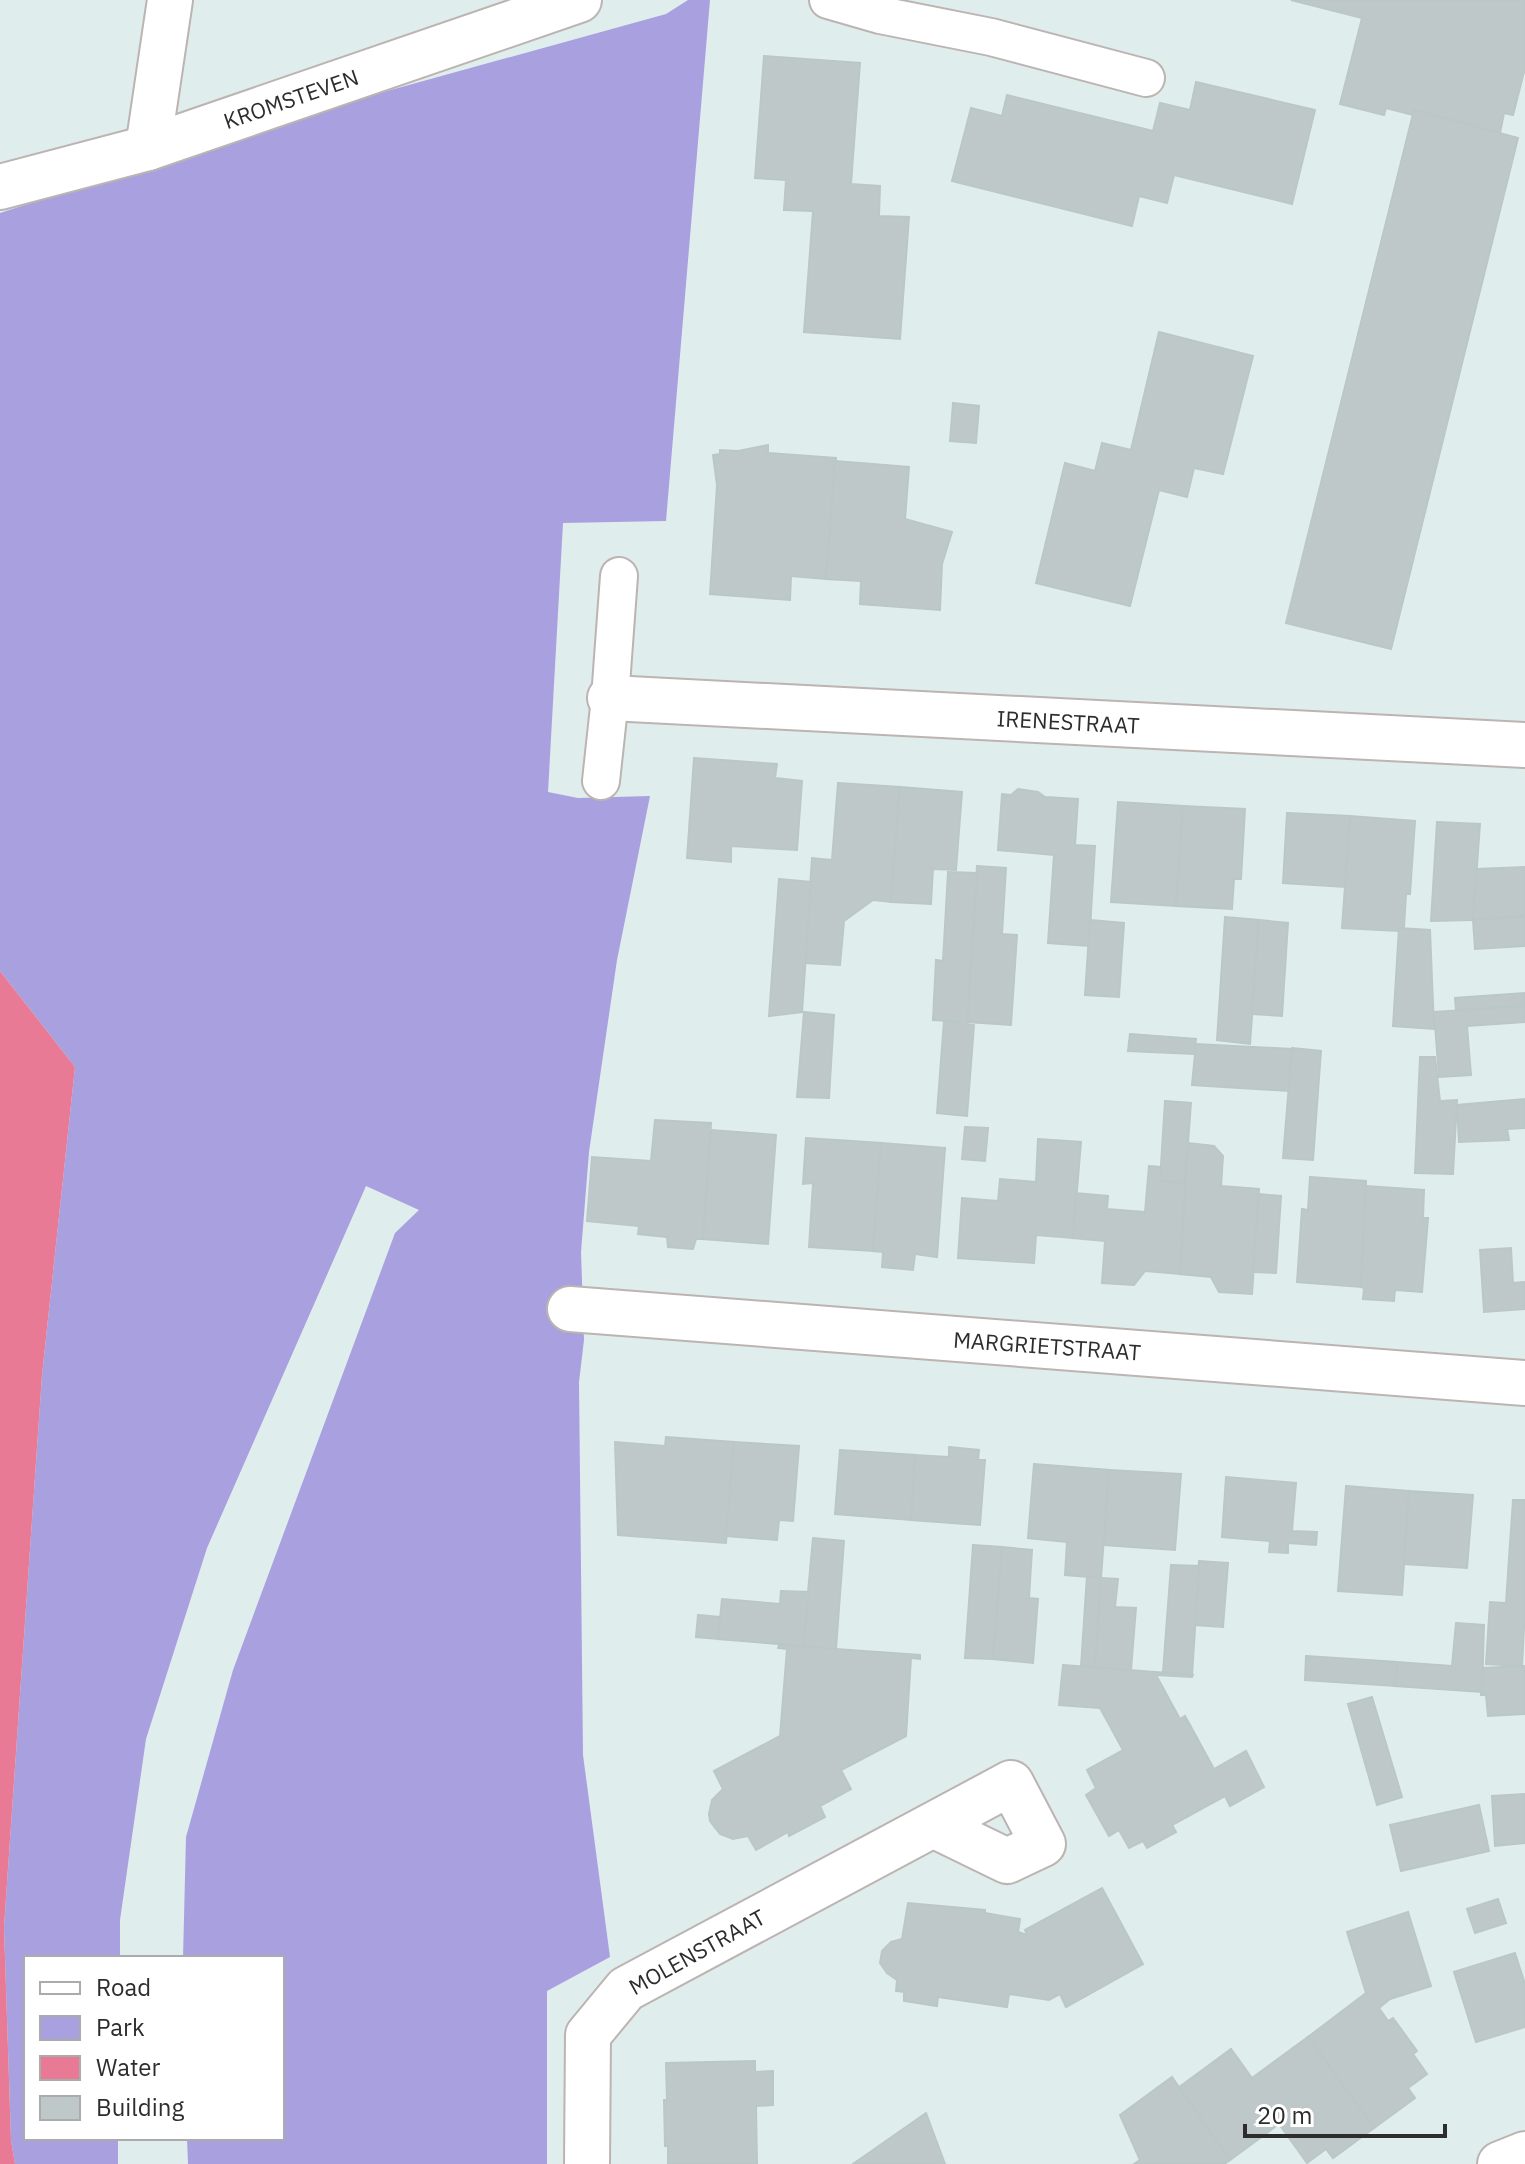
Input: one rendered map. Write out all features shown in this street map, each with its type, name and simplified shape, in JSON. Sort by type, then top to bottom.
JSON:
[{"type":"street","points":[[148,148],[170,0]]},
{"type":"street","name":"KROMSTEVEN","points":[[0,187],[148,148],[579,0]]},
{"type":"street","name":"IRENESTRAAT","points":[[610,698],[1525,745]]},
{"type":"street","name":"MARGRIETSTRAAT","points":[[570,1309],[1525,1383]]},
{"type":"street","name":"MOLENSTRAAT","points":[[587,2164],[588,2035],[626,1989],[933,1825]]},
{"type":"street","points":[[1500,2164],[1525,2154]]},
{"type":"lane","points":[[828,0],[880,15],[991,37],[1146,78]]},
{"type":"lane","points":[[601,781],[619,576]]},
{"type":"green space","points":[[688,0],[710,0],[666,521],[563,523],[548,792],[578,798],[650,796],[617,960],[589,1152],[581,1252],[584,1340],[579,1382],[583,1755],[610,1957],[547,1991],[547,2164],[188,2164],[187,2140],[284,2140],[284,1956],[183,1956],[186,1837],[233,1670],[395,1233],[419,1210],[366,1186],[207,1548],[146,1739],[120,1920],[120,1956],[24,1956],[24,2140],[118,2140],[118,2164],[15,2164],[11,2140],[4,1927],[42,1375],[75,1067],[0,971],[0,213],[333,106],[666,14]]},
{"type":"water","points":[[0,971],[75,1067],[42,1375],[4,1927],[11,2140],[15,2164],[0,2164]]},
{"type":"building","points":[[1291,0],[1525,0],[1525,68],[1513,115],[1504,113],[1500,133],[1414,110],[1413,115],[1386,108],[1384,115],[1340,104],[1362,18]]},
{"type":"building","points":[[764,56],[860,63],[851,184],[880,186],[879,216],[909,217],[900,339],[804,332],[813,211],[784,210],[786,180],[755,178]]},
{"type":"building","points":[[1196,82],[1315,110],[1292,204],[1174,175],[1167,203],[1139,196],[1132,226],[952,181],[971,108],[1002,116],[1007,95],[1153,131],[1160,103],[1190,110]]},
{"type":"building","points":[[1414,110],[1518,138],[1391,649],[1286,623]]},
{"type":"building","points":[[1159,332],[1253,356],[1223,474],[1194,468],[1187,497],[1159,490],[1130,606],[1036,583],[1065,463],[1095,471],[1102,443],[1131,450]]},
{"type":"building","points":[[953,403],[979,406],[976,443],[950,441]]},
{"type":"building","points":[[768,445],[768,453],[836,458],[826,579],[791,576],[790,600],[710,594],[717,485],[713,455],[720,454],[720,450],[738,451]]},
{"type":"building","points":[[835,461],[909,467],[905,519],[952,532],[942,564],[940,610],[860,604],[861,581],[826,579]]},
{"type":"building","points":[[694,758],[777,764],[775,778],[802,781],[797,850],[731,846],[731,862],[687,858]]},
{"type":"building","points":[[838,783],[900,787],[891,902],[873,900],[844,921],[840,965],[805,963],[812,858],[832,860]]},
{"type":"building","points":[[900,787],[962,792],[956,870],[933,869],[931,904],[891,902]]},
{"type":"building","points":[[1018,789],[1038,792],[1045,797],[1078,799],[1075,845],[1095,846],[1089,946],[1048,943],[1054,855],[998,850],[1002,794],[1011,795]]},
{"type":"building","points":[[1118,802],[1183,806],[1176,906],[1111,902]]},
{"type":"building","points":[[1183,806],[1245,809],[1241,879],[1234,879],[1232,909],[1176,906]]},
{"type":"building","points":[[1287,813],[1350,816],[1345,887],[1283,883]]},
{"type":"building","points":[[1350,816],[1415,821],[1410,894],[1406,894],[1404,928],[1399,928],[1399,931],[1342,928]]},
{"type":"building","points":[[1437,822],[1480,824],[1473,920],[1431,921]]},
{"type":"building","points":[[977,866],[1006,868],[1002,934],[1017,935],[1011,1025],[967,1022]]},
{"type":"building","points":[[1525,867],[1525,916],[1473,920],[1477,869]]},
{"type":"building","points":[[948,872],[977,873],[967,1022],[933,1020],[936,960],[943,961]]},
{"type":"building","points":[[779,879],[811,882],[802,1012],[769,1016]]},
{"type":"building","points":[[1525,916],[1525,946],[1475,949],[1473,920]]},
{"type":"building","points":[[1225,917],[1259,920],[1250,1044],[1217,1040]]},
{"type":"building","points":[[1090,920],[1124,923],[1119,997],[1085,995]]},
{"type":"building","points":[[1259,920],[1288,923],[1282,1016],[1252,1014]]},
{"type":"building","points":[[1399,928],[1430,930],[1434,1029],[1393,1026]]},
{"type":"building","points":[[1525,993],[1525,1006],[1456,1011],[1455,998]]},
{"type":"building","points":[[1525,1006],[1525,1022],[1467,1026],[1471,1075],[1439,1077],[1434,1012]]},
{"type":"building","points":[[804,1012],[834,1015],[829,1098],[797,1097]]},
{"type":"building","points":[[944,1021],[974,1025],[967,1116],[937,1113]]},
{"type":"building","points":[[1130,1034],[1196,1039],[1194,1054],[1128,1051]]},
{"type":"building","points":[[1196,1044],[1292,1049],[1289,1091],[1192,1085]]},
{"type":"building","points":[[1292,1048],[1321,1051],[1313,1160],[1283,1158]]},
{"type":"building","points":[[1420,1057],[1435,1057],[1440,1101],[1457,1100],[1453,1174],[1415,1173]]},
{"type":"building","points":[[1525,1099],[1525,1128],[1507,1129],[1509,1140],[1459,1142],[1457,1105]]},
{"type":"building","points":[[1165,1101],[1191,1103],[1185,1183],[1160,1181]]},
{"type":"building","points":[[655,1120],[711,1123],[703,1239],[696,1239],[693,1249],[668,1247],[667,1237],[638,1234],[639,1226],[587,1221],[592,1157],[651,1161]]},
{"type":"building","points":[[965,1127],[988,1128],[985,1161],[962,1159]]},
{"type":"building","points":[[711,1130],[776,1135],[768,1244],[703,1239]]},
{"type":"building","points":[[806,1138],[881,1143],[873,1251],[809,1247],[813,1183],[803,1184]]},
{"type":"building","points":[[1038,1139],[1081,1142],[1073,1238],[1036,1235],[1034,1263],[958,1258],[962,1198],[998,1201],[1000,1179],[1036,1182]]},
{"type":"building","points":[[881,1143],[945,1148],[937,1257],[915,1254],[913,1270],[882,1267],[883,1252],[873,1251]]},
{"type":"building","points":[[1188,1143],[1214,1146],[1223,1156],[1221,1186],[1259,1189],[1252,1294],[1219,1292],[1211,1277],[1180,1274]]},
{"type":"building","points":[[1149,1166],[1161,1167],[1160,1181],[1185,1183],[1180,1274],[1145,1271],[1134,1285],[1102,1283],[1105,1241],[1073,1238],[1076,1193],[1108,1196],[1107,1209],[1145,1212]]},
{"type":"building","points":[[1310,1177],[1366,1181],[1361,1287],[1297,1282],[1302,1209],[1308,1210]]},
{"type":"building","points":[[1366,1186],[1424,1190],[1423,1218],[1428,1218],[1422,1292],[1395,1290],[1394,1301],[1363,1299]]},
{"type":"building","points":[[1259,1194],[1281,1196],[1276,1273],[1253,1272]]},
{"type":"building","points":[[1511,1248],[1513,1283],[1525,1282],[1525,1309],[1484,1312],[1480,1250]]},
{"type":"building","points":[[666,1437],[734,1442],[726,1543],[618,1535],[615,1442],[665,1446]]},
{"type":"building","points":[[734,1442],[799,1446],[793,1521],[779,1520],[777,1540],[726,1536]]},
{"type":"building","points":[[949,1447],[979,1450],[978,1460],[985,1460],[980,1525],[911,1520],[915,1455],[949,1457]]},
{"type":"building","points":[[840,1450],[915,1455],[911,1520],[835,1514]]},
{"type":"building","points":[[1034,1464],[1109,1470],[1101,1578],[1065,1575],[1067,1542],[1028,1538]]},
{"type":"building","points":[[1109,1470],[1181,1474],[1175,1550],[1104,1545]]},
{"type":"building","points":[[1226,1477],[1296,1483],[1292,1531],[1317,1532],[1316,1545],[1288,1543],[1288,1553],[1269,1552],[1270,1541],[1222,1537]]},
{"type":"building","points":[[1346,1486],[1409,1491],[1402,1595],[1338,1591]]},
{"type":"building","points":[[1409,1491],[1473,1495],[1467,1568],[1404,1564]]},
{"type":"building","points":[[1513,1500],[1525,1500],[1522,1666],[1486,1664],[1490,1602],[1506,1603]]},
{"type":"building","points":[[813,1538],[844,1541],[836,1649],[803,1646]]},
{"type":"building","points":[[973,1545],[1002,1547],[993,1659],[965,1658]]},
{"type":"building","points":[[1002,1547],[1032,1550],[1029,1598],[1038,1599],[1033,1663],[993,1659]]},
{"type":"building","points":[[1199,1561],[1228,1563],[1223,1627],[1194,1625]]},
{"type":"building","points":[[1171,1565],[1199,1566],[1192,1675],[1163,1672]]},
{"type":"building","points":[[1087,1576],[1101,1578],[1095,1667],[1081,1666]]},
{"type":"building","points":[[1101,1578],[1118,1579],[1115,1607],[1136,1608],[1131,1670],[1095,1667]]},
{"type":"building","points":[[781,1591],[809,1592],[803,1646],[718,1639],[722,1599],[780,1604]]},
{"type":"building","points":[[698,1615],[720,1617],[718,1639],[696,1637]]},
{"type":"building","points":[[1456,1623],[1484,1625],[1482,1692],[1395,1686],[1397,1662],[1452,1666]]},
{"type":"building","points":[[779,1645],[920,1655],[920,1659],[911,1658],[906,1736],[841,1770],[851,1789],[820,1806],[825,1817],[789,1836],[788,1832],[756,1850],[748,1836],[733,1839],[720,1834],[710,1821],[709,1814],[712,1800],[723,1789],[714,1771],[780,1736],[787,1649],[778,1648]]},
{"type":"building","points":[[1306,1656],[1397,1662],[1395,1686],[1305,1680]]},
{"type":"building","points":[[1063,1665],[1193,1675],[1156,1675],[1180,1719],[1185,1716],[1214,1769],[1246,1751],[1264,1787],[1230,1806],[1225,1796],[1172,1825],[1176,1832],[1147,1848],[1143,1841],[1129,1848],[1119,1830],[1109,1836],[1086,1795],[1096,1788],[1087,1770],[1123,1750],[1100,1708],[1059,1705]]},
{"type":"building","points":[[1525,1666],[1525,1714],[1488,1716],[1486,1695],[1481,1695],[1482,1668]]},
{"type":"building","points":[[1372,1697],[1402,1797],[1377,1805],[1348,1704]]},
{"type":"building","points":[[1525,1794],[1525,1843],[1495,1846],[1492,1796]]},
{"type":"building","points":[[1479,1805],[1489,1851],[1401,1871],[1390,1825]]},
{"type":"building","points":[[1102,1888],[1143,1964],[1066,2007],[1060,1994],[1049,2000],[1009,1994],[1007,2007],[938,1997],[937,2006],[904,2001],[904,1992],[896,1991],[897,1980],[880,1963],[882,1951],[891,1942],[902,1939],[908,1903],[985,1910],[985,1913],[1020,1919],[1018,1932],[1027,1935],[1025,1930]]},
{"type":"building","points":[[1498,1899],[1506,1923],[1475,1933],[1467,1909]]},
{"type":"building","points":[[1408,1912],[1431,1986],[1390,1999],[1379,2008],[1388,2021],[1393,2018],[1417,2051],[1413,2054],[1427,2074],[1408,2088],[1415,2098],[1374,2128],[1308,2037],[1366,1993],[1347,1932]]},
{"type":"building","points":[[1515,1953],[1525,1984],[1525,2027],[1476,2042],[1454,1972]]},
{"type":"building","points":[[1308,2037],[1374,2128],[1333,2158],[1326,2149],[1307,2163],[1279,2124],[1230,2160],[1178,2088],[1231,2049],[1252,2078]]},
{"type":"building","points":[[755,2061],[755,2072],[773,2071],[773,2105],[756,2106],[757,2164],[668,2164],[664,2100],[667,2100],[666,2063]]},
{"type":"building","points":[[1172,2077],[1230,2160],[1224,2164],[1134,2164],[1140,2160],[1120,2115]]},
{"type":"building","points":[[926,2113],[945,2164],[853,2164]]}]
